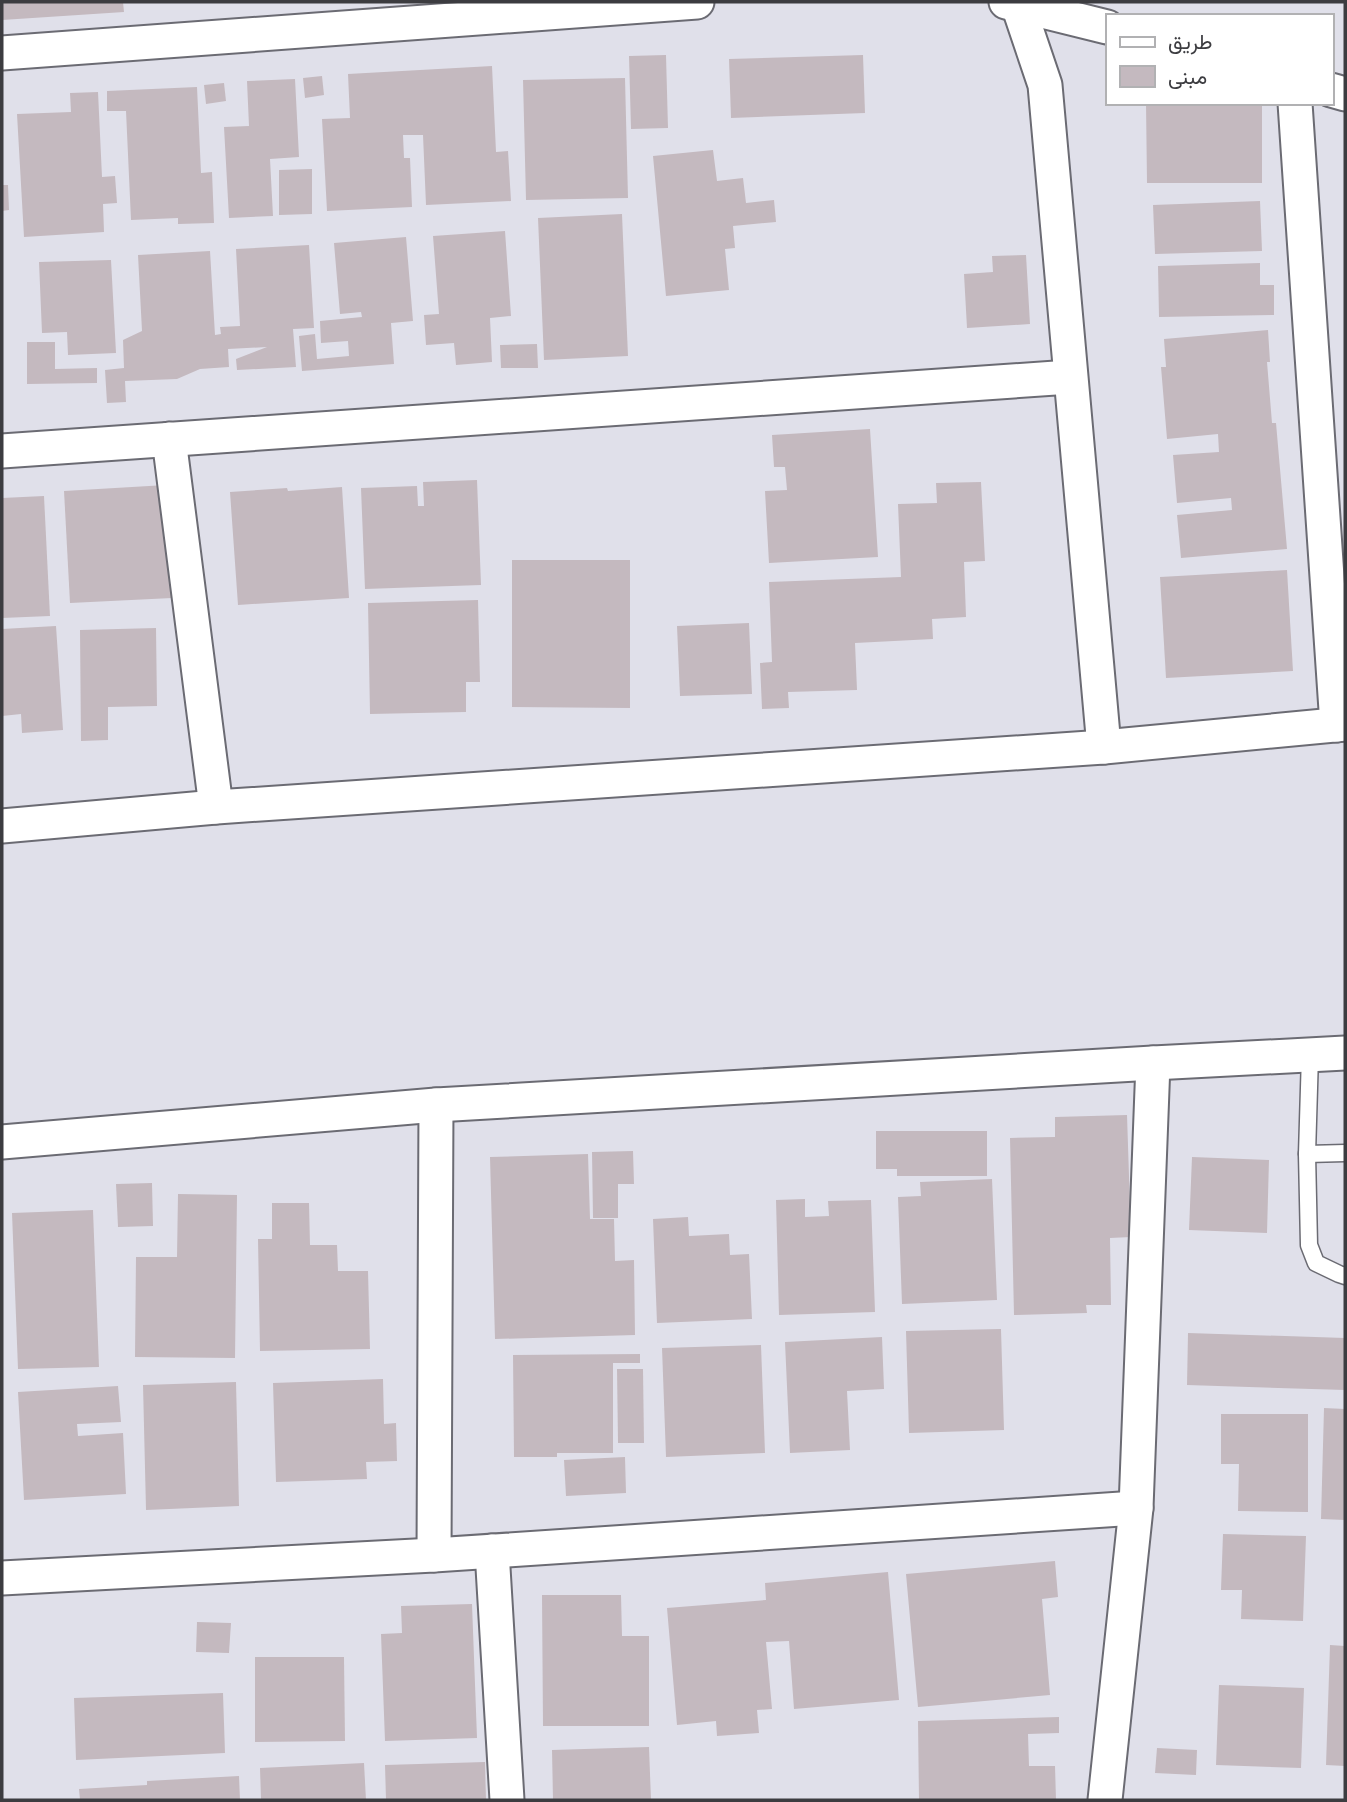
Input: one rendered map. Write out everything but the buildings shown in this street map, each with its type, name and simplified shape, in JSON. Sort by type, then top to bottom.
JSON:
[{"type":"street","points":[[2,53],[697,2]]},
{"type":"street","points":[[1012,3],[1100,17]]},
{"type":"street","points":[[1012,3],[1045,85],[1104,747]]},
{"type":"street","points":[[2,825],[216,807],[1104,747],[1341,724],[1295,105]]},
{"type":"street","points":[[2,451],[1070,377]]},
{"type":"street","points":[[169,439],[216,807]]},
{"type":"street","points":[[2,1142],[436,1105],[1345,1053]]},
{"type":"street","points":[[1105,1800],[1136,1508],[1153,1063]]},
{"type":"street","points":[[434,1555],[436,1105]]},
{"type":"street","points":[[2,1578],[434,1555],[1136,1508]]},
{"type":"street","points":[[492,1551],[507,1800]]},
{"type":"lane","points":[[1310,1055],[1307,1154],[1309,1245],[1315,1263],[1345,1276]]},
{"type":"lane","points":[[1307,1154],[1345,1153]]}]
